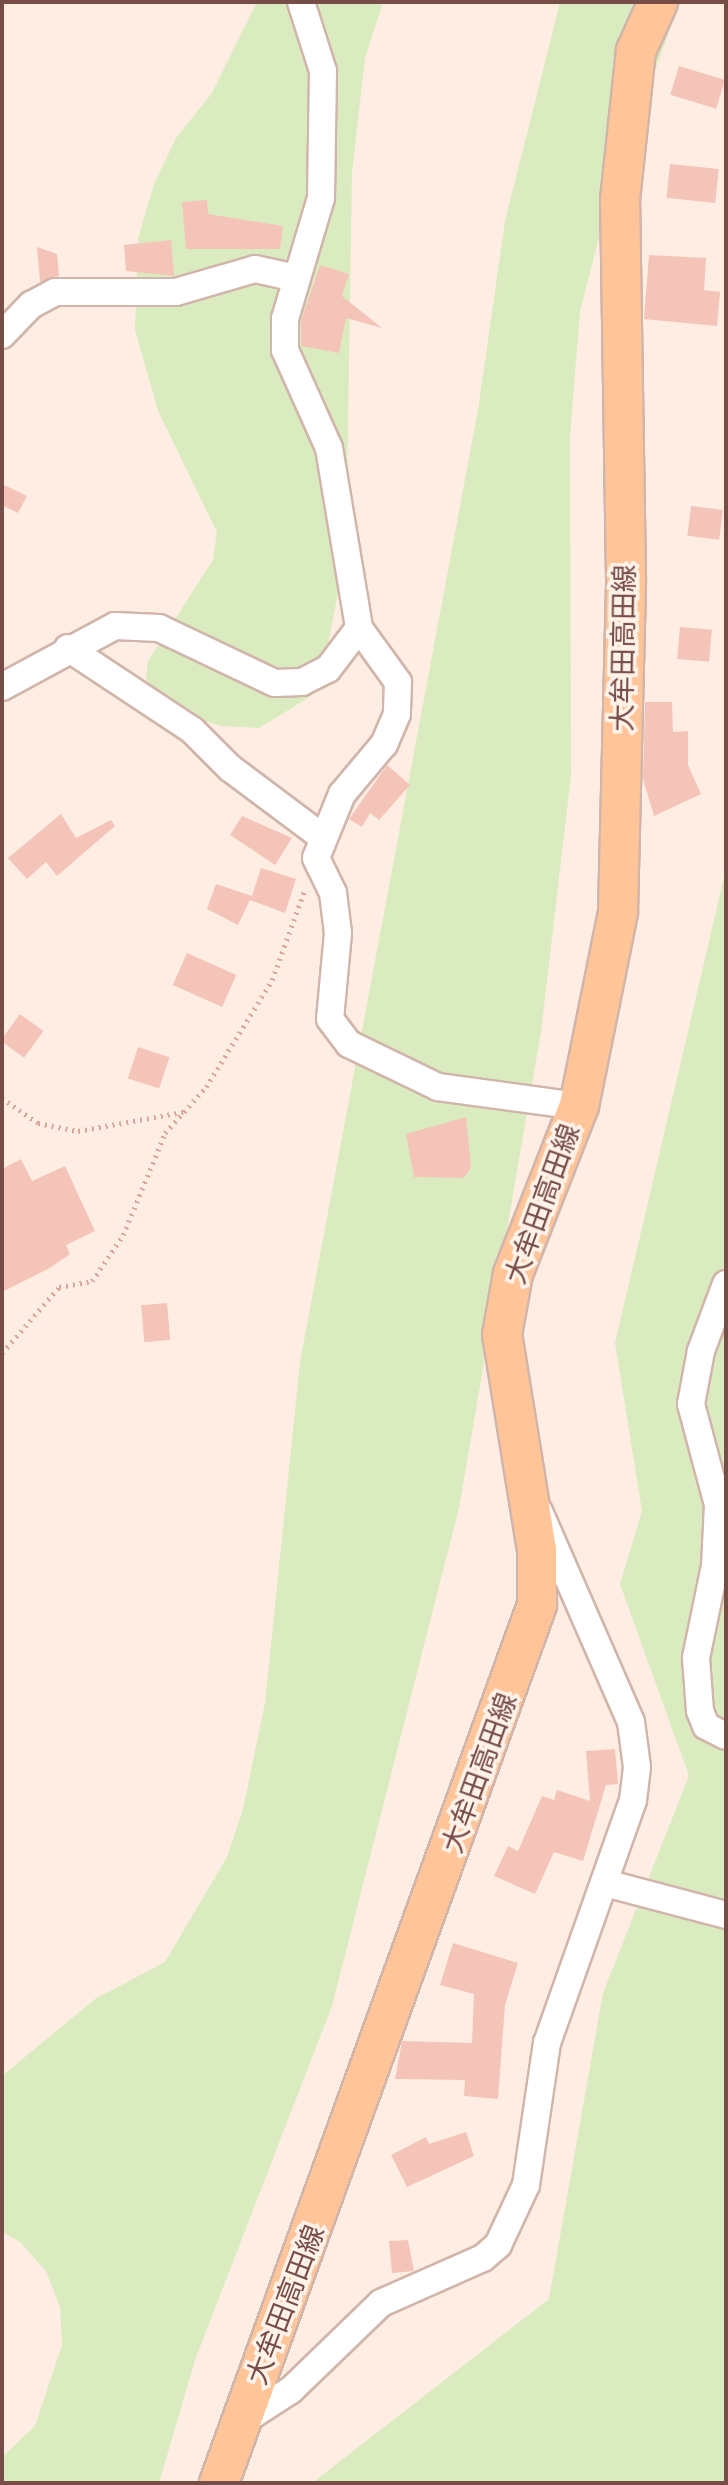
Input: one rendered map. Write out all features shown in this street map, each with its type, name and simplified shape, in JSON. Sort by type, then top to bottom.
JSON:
[{"type":"main road","name":"大牟田高田線","points":[[219,2483],[526,1648],[537,1591],[526,1488],[502,1335],[513,1274],[579,1106],[618,912],[626,578],[620,200],[636,51],[658,2]]},
{"type":"street","points":[[301,2],[323,71],[321,198],[285,319],[285,350],[329,448],[359,628],[398,682],[397,714],[384,744],[342,794],[319,847]]},
{"type":"street","points":[[3,338],[31,305],[55,292],[176,292],[255,270],[296,278]]},
{"type":"street","points":[[2,687],[68,648],[115,626],[159,628],[275,683],[302,682],[328,669],[359,628]]},
{"type":"street","points":[[68,648],[192,730],[230,768],[319,847],[333,893],[338,933],[330,1019],[349,1044],[438,1087],[579,1106]]},
{"type":"street","points":[[726,1284],[701,1351],[691,1404],[718,1505],[715,1566],[696,1658],[700,1712],[706,1726],[726,1736]]},
{"type":"street","points":[[243,2421],[291,2390],[381,2303],[483,2259],[498,2245],[526,2185],[547,2043],[633,1800],[631,1722],[588,1612],[526,1488]]},
{"type":"street","points":[[605,1883],[726,1915]]},
{"type":"path","points":[[2,1353],[58,1287],[92,1281],[123,1235],[165,1133],[184,1111],[272,980],[319,847]]},
{"type":"path","points":[[2,1098],[38,1123],[78,1130],[184,1111]]},
{"type":"green space","points":[[257,2],[383,2],[365,58],[352,173],[346,552],[325,660],[308,698],[259,728],[221,726],[173,711],[146,680],[148,661],[213,560],[217,532],[158,411],[135,330],[138,238],[154,184],[176,138],[212,93]]},
{"type":"green space","points":[[560,2],[680,2],[613,185],[580,311],[570,437],[571,776],[541,1032],[459,1508],[332,2006],[195,2360],[159,2483],[2,2483],[2,2457],[35,2426],[62,2345],[60,2307],[46,2271],[20,2242],[2,2232],[2,2076],[95,1999],[165,1962],[227,1857],[243,1809],[265,1703],[300,1362],[478,410],[505,221]]},
{"type":"green space","points":[[726,869],[726,2483],[312,2483],[549,2299],[603,1993],[689,1776],[620,1584],[642,1511],[615,1343]]},
{"type":"building","points":[[679,66],[725,80],[716,109],[670,95]]},
{"type":"building","points":[[670,164],[719,169],[715,203],[666,198]]},
{"type":"building","points":[[207,200],[208,214],[283,226],[280,249],[186,249],[182,202]]},
{"type":"building","points":[[171,240],[174,276],[126,271],[124,245]]},
{"type":"building","points":[[37,247],[57,254],[59,276],[40,282]]},
{"type":"building","points":[[649,255],[706,258],[704,290],[720,292],[717,326],[644,319]]},
{"type":"building","points":[[320,265],[349,274],[342,296],[382,328],[346,318],[339,353],[301,346],[301,321]]},
{"type":"building","points":[[2,484],[27,496],[18,513],[2,505]]},
{"type":"building","points":[[691,506],[723,510],[719,540],[687,536]]},
{"type":"building","points":[[680,627],[712,630],[709,662],[677,659]]},
{"type":"building","points":[[645,702],[672,702],[673,732],[688,731],[688,765],[701,794],[654,816],[643,779]]},
{"type":"building","points":[[387,765],[410,785],[379,820],[370,813],[362,827],[349,819]]},
{"type":"building","points":[[61,814],[76,838],[111,820],[115,826],[57,876],[46,862],[27,879],[8,858]]},
{"type":"building","points":[[242,816],[292,838],[275,865],[230,835]]},
{"type":"building","points":[[261,868],[296,879],[285,913],[250,900],[238,925],[207,909],[216,884],[252,896]]},
{"type":"building","points":[[187,953],[236,975],[222,1007],[173,985]]},
{"type":"building","points":[[20,1014],[43,1031],[24,1058],[2,1042]]},
{"type":"building","points":[[138,1047],[169,1057],[159,1089],[128,1078]]},
{"type":"building","points":[[466,1117],[471,1167],[464,1178],[414,1177],[406,1134]]},
{"type":"building","points":[[21,1159],[32,1181],[65,1166],[95,1231],[66,1245],[70,1254],[50,1268],[2,1292],[2,1169]]},
{"type":"building","points":[[167,1303],[170,1340],[144,1342],[141,1305]]},
{"type":"building","points":[[615,1749],[618,1784],[606,1785],[583,1861],[554,1852],[535,1894],[494,1876],[508,1846],[518,1851],[542,1796],[554,1800],[557,1790],[590,1801],[586,1751]]},
{"type":"building","points":[[453,1943],[518,1963],[505,2005],[498,2099],[464,2096],[465,2080],[395,2079],[402,2041],[472,2043],[474,1994],[440,1985]]},
{"type":"building","points":[[466,2132],[474,2156],[407,2187],[391,2155],[426,2137],[429,2144]]},
{"type":"building","points":[[408,2240],[414,2271],[392,2273],[389,2241]]}]
